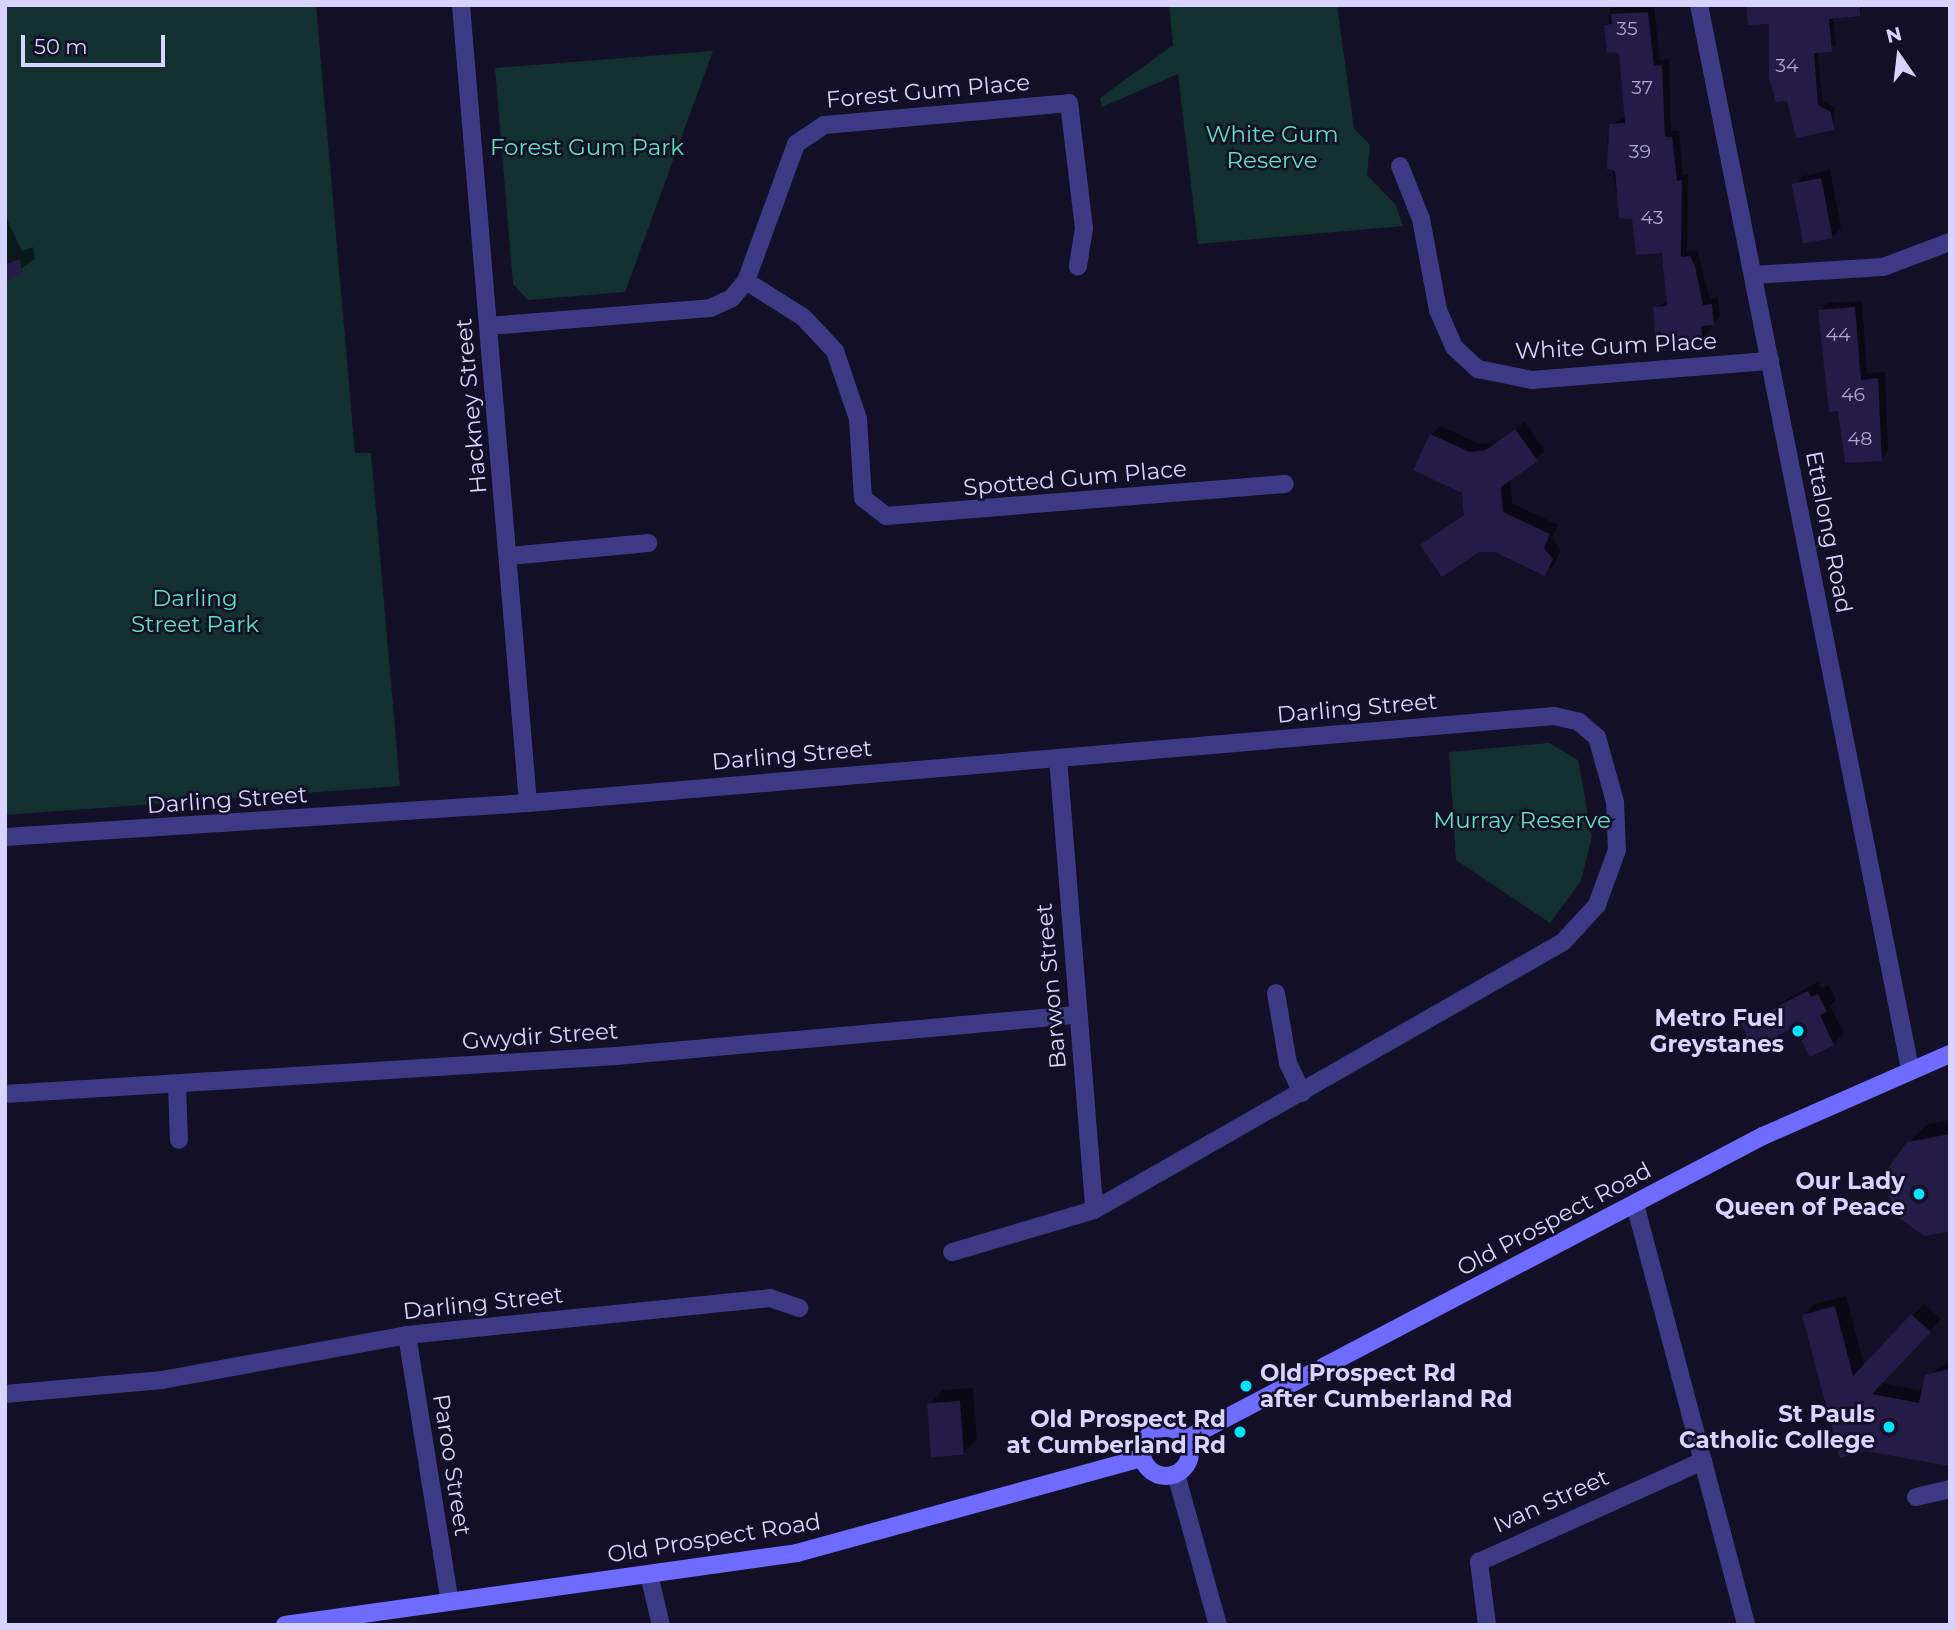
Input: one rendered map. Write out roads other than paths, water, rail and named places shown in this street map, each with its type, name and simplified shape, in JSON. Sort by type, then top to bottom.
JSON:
[{"type":"main road","name":"Old Prospect Road","points":[[1186,1439],[1634,1204],[1910,1069],[1950,1054]]},
{"type":"main road","points":[[1173,1429],[1186,1439],[1190,1455],[1176,1474],[1159,1475],[1142,1458],[1144,1441],[1156,1430],[1173,1429]]},
{"type":"main road","name":"Old Prospect Road","points":[[285,1625],[649,1576],[797,1553],[1142,1458]]},
{"type":"street","name":"Hackney Street","points":[[461,5],[528,803]]},
{"type":"street","name":"Ettalong Road","points":[[1699,5],[1910,1069]]},
{"type":"street","name":"Forest Gum Place","points":[[488,326],[710,307],[732,298],[746,281],[796,144],[807,131],[1069,103],[1084,228],[1078,267]]},
{"type":"street","name":"White Gum Place","points":[[1400,166],[1421,219],[1438,310],[1454,347],[1478,369],[1532,380],[1770,361]]},
{"type":"street","points":[[1753,275],[1883,267],[1950,242]]},
{"type":"street","name":"Spotted Gum Place","points":[[746,281],[803,317],[835,351],[855,403],[861,488],[867,513],[902,517],[1286,484]]},
{"type":"street","points":[[509,556],[648,543]]},
{"type":"street","name":"Darling Street","points":[[5,837],[528,803],[1554,716],[1584,718],[1603,749],[1618,832],[1610,879],[1592,912],[1548,952],[1094,1210],[952,1252]]},
{"type":"street","name":"Barwon Street","points":[[1058,758],[1094,1210]]},
{"type":"street","points":[[1276,993],[1288,1063],[1302,1093]]},
{"type":"street","name":"Gwydir Street","points":[[5,1094],[616,1056],[1077,1015]]},
{"type":"street","points":[[177,1084],[179,1140]]},
{"type":"street","points":[[1634,1204],[1746,1625]]},
{"type":"street","name":"Darling Street","points":[[5,1394],[162,1380],[407,1335],[770,1298],[799,1308]]},
{"type":"street","name":"Paroo Street","points":[[407,1335],[450,1602]]},
{"type":"street","name":"Ivan Street","points":[[1487,1625],[1479,1562],[1703,1461]]},
{"type":"street","points":[[1176,1474],[1218,1625]]},
{"type":"street","points":[[1916,1497],[1950,1489]]},
{"type":"street","points":[[649,1576],[661,1625]]},
{"type":"place","name":"Metro Fuel Greystanes","points":[[1798,1031]]},
{"type":"place","name":"Our Lady Queen of Peace","points":[[1919,1194]]},
{"type":"place","name":"Old Prospect Rd after Cumberland Rd","points":[[1246,1386]]},
{"type":"place","name":"St Pauls Catholic College","points":[[1889,1427]]},
{"type":"place","name":"Old Prospect Rd at Cumberland Rd","points":[[1240,1432]]},
{"type":"park label","name":"Forest Gum Park","points":[[587,147]]},
{"type":"park label","name":"White Gum Reserve","points":[[1272,147]]},
{"type":"park label","name":"Darling Street Park","points":[[195,611]]},
{"type":"park label","name":"Murray Reserve","points":[[1522,820]]}]
